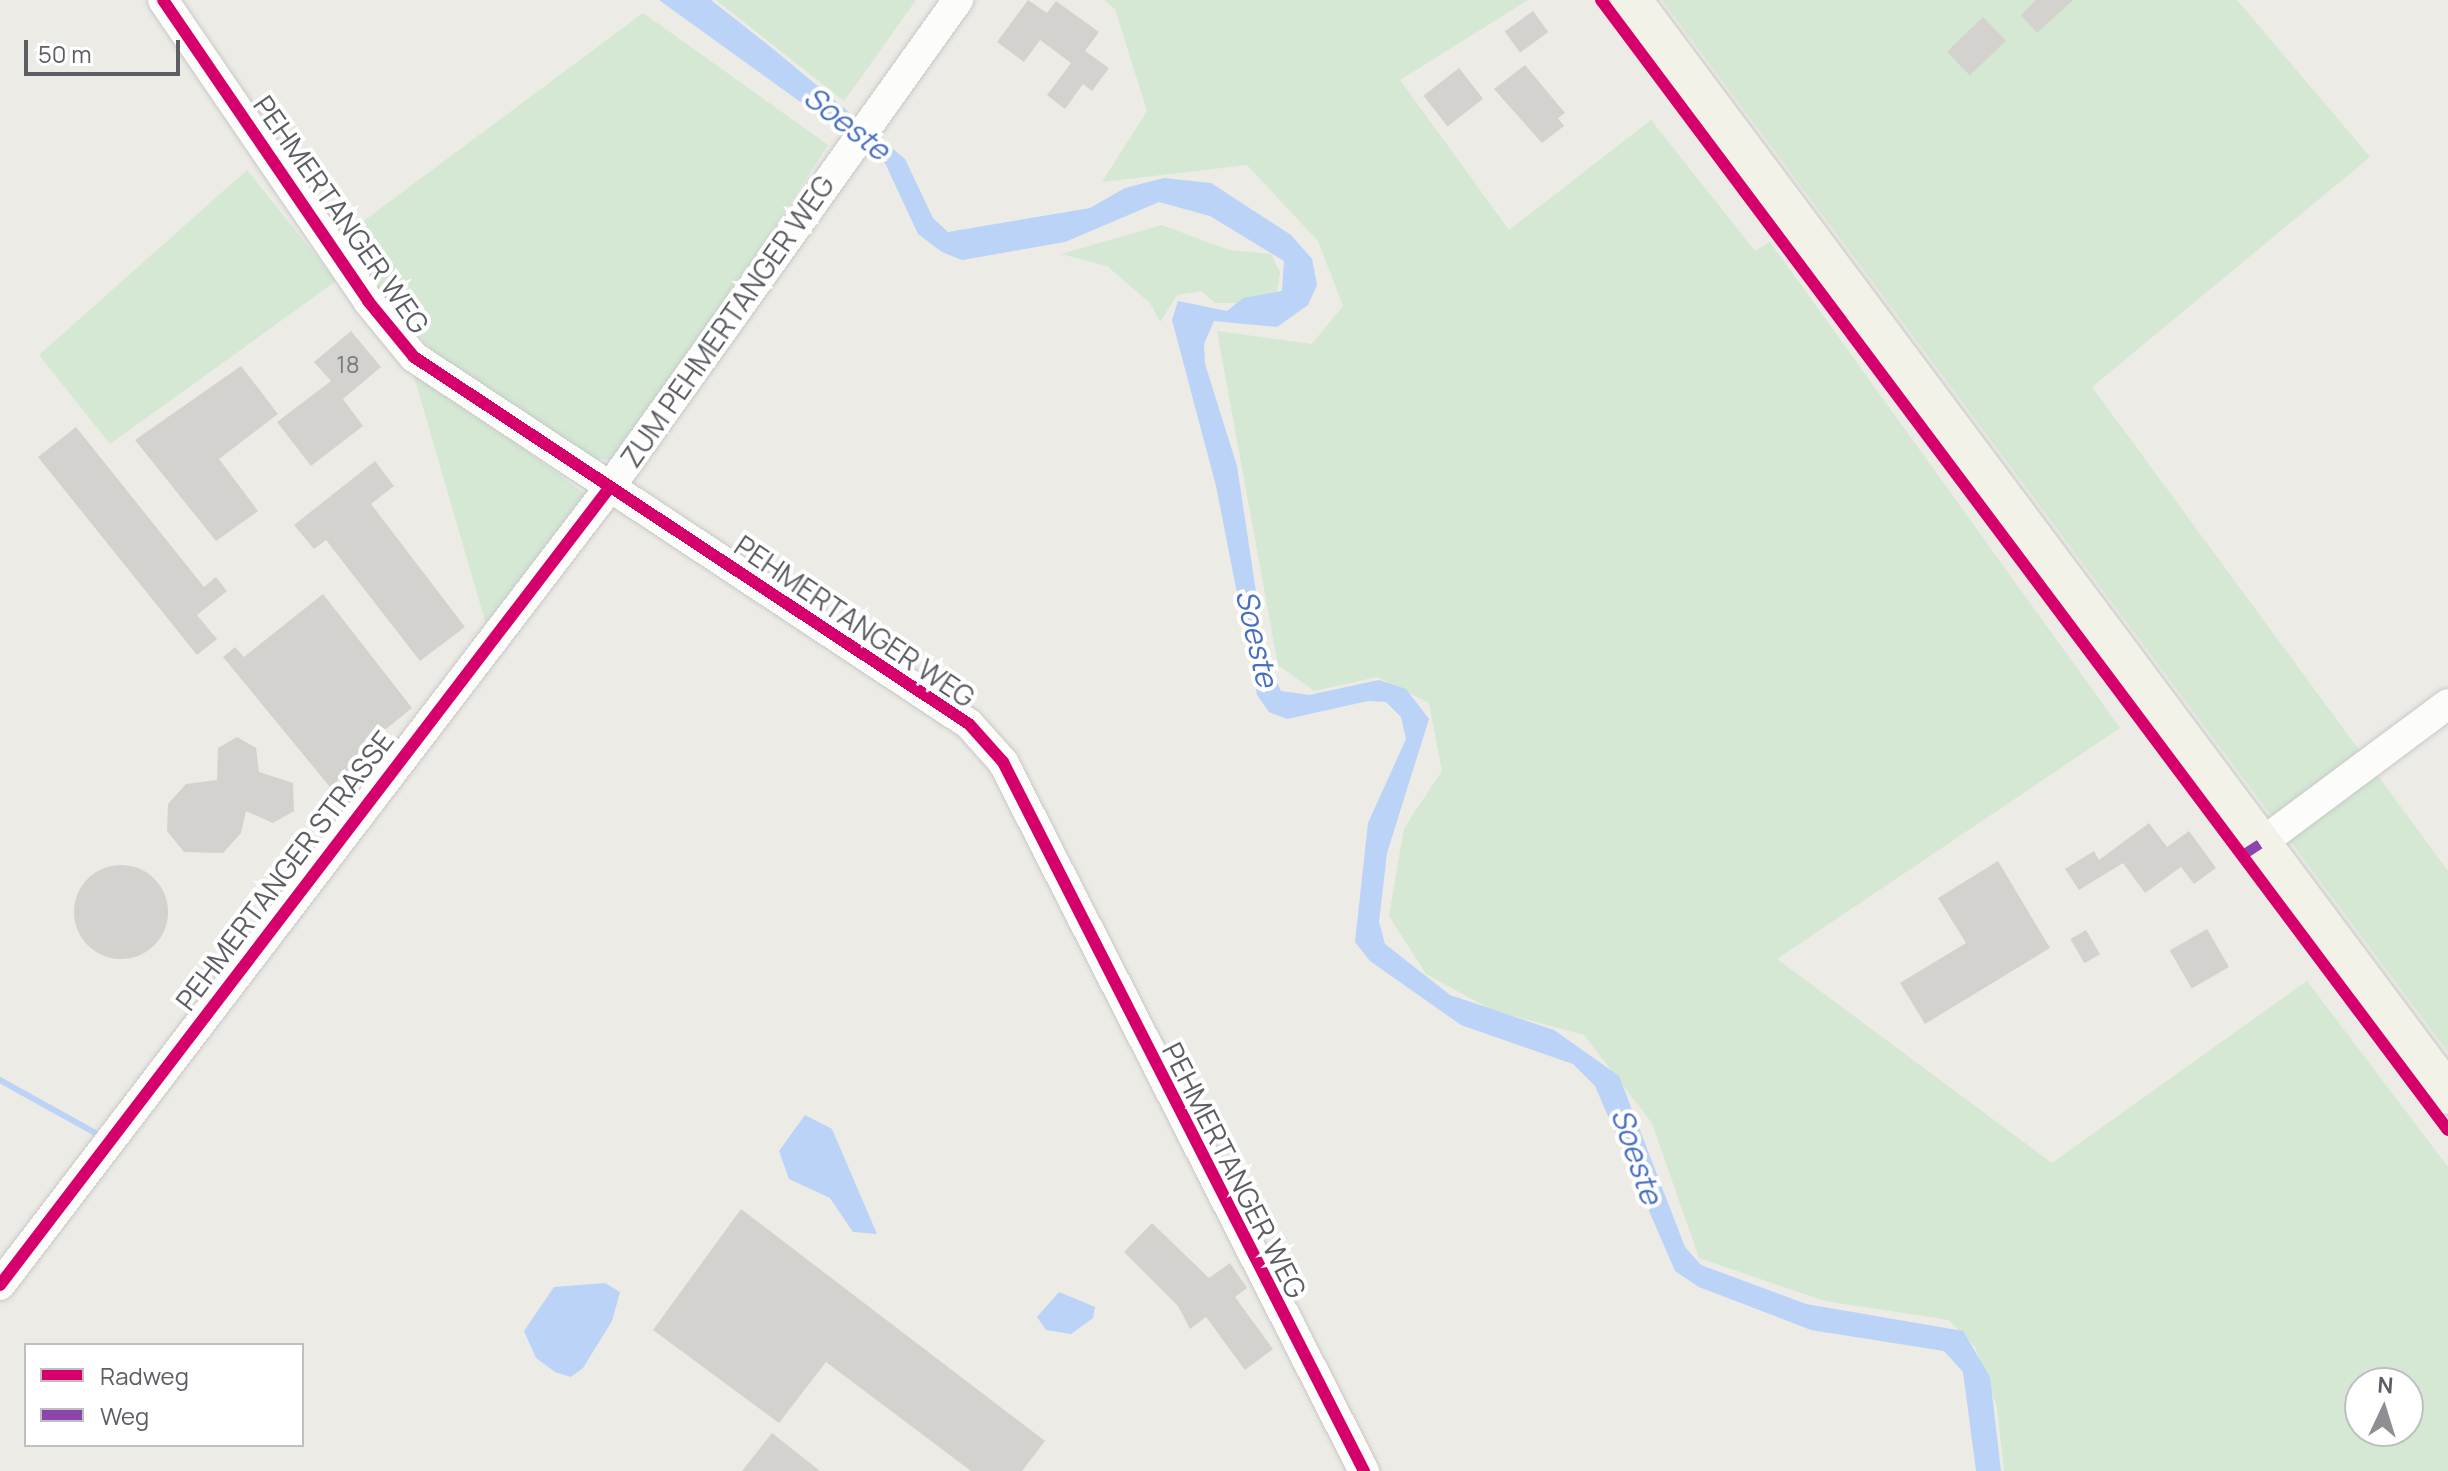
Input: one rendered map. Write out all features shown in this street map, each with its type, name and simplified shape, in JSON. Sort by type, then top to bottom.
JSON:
[{"type":"main road","points":[[1631,0],[2448,1094]]},
{"type":"street","name":"PEHMERTANGER WEG","points":[[163,0],[368,301],[414,357],[969,724],[1003,762],[1364,1471]]},
{"type":"street","name":"ZUM PEHMERTANGER WEG","points":[[610,487],[859,132],[958,0]]},
{"type":"street","name":"PEHMERTANGER STRASSE","points":[[0,1285],[610,487]]},
{"type":"street","points":[[2260,844],[2448,704]]},
{"type":"green space","points":[[716,0],[916,0],[844,101]]},
{"type":"green space","points":[[1104,0],[1528,0],[1400,80],[1509,230],[1651,120],[1755,251],[1770,242],[2120,728],[1777,959],[2052,1163],[2307,981],[2448,1167],[2448,1471],[2004,1471],[1997,1407],[1975,1347],[1949,1320],[1825,1301],[1699,1258],[1652,1123],[1584,1035],[1492,1010],[1426,974],[1389,916],[1404,828],[1442,771],[1429,703],[1377,677],[1314,691],[1278,665],[1217,331],[1312,344],[1343,306],[1318,241],[1247,165],[1102,182],[1147,111],[1115,9]]},
{"type":"green space","points":[[1662,0],[2237,0],[2370,157],[2092,387],[2448,871],[2448,1052]]},
{"type":"green space","points":[[643,13],[828,145],[622,461],[591,458],[445,364],[383,297],[349,232]]},
{"type":"green space","points":[[247,170],[336,281],[110,444],[39,355]]},
{"type":"green space","points":[[1162,225],[1229,250],[1271,254],[1280,272],[1277,293],[1249,303],[1215,303],[1201,291],[1177,295],[1160,322],[1150,303],[1107,266],[1061,254]]},
{"type":"green space","points":[[411,366],[585,494],[486,624]]},
{"type":"water","name":"Soeste","points":[[659,0],[711,0],[772,48],[905,159],[933,218],[948,232],[1090,208],[1125,188],[1164,178],[1211,183],[1291,235],[1312,259],[1317,285],[1308,305],[1277,327],[1214,321],[1204,344],[1205,364],[1237,466],[1266,658],[1281,691],[1309,695],[1379,680],[1406,689],[1429,719],[1387,853],[1379,922],[1385,944],[1450,995],[1554,1030],[1619,1076],[1685,1247],[1701,1265],[1806,1304],[1963,1331],[1990,1377],[2001,1471],[1976,1471],[1963,1372],[1944,1351],[1811,1330],[1699,1287],[1675,1271],[1595,1086],[1573,1064],[1461,1025],[1370,961],[1355,942],[1368,823],[1406,739],[1401,717],[1386,702],[1368,701],[1287,719],[1269,712],[1257,695],[1216,486],[1172,320],[1178,301],[1227,311],[1243,298],[1282,291],[1284,261],[1210,216],[1159,202],[1065,242],[962,260],[942,252],[918,234],[885,163]]},
{"type":"water","points":[[805,1115],[832,1129],[877,1234],[853,1232],[830,1198],[789,1179],[779,1151]]},
{"type":"water","points":[[605,1283],[620,1292],[612,1321],[583,1368],[571,1377],[555,1372],[536,1358],[524,1331],[554,1287]]},
{"type":"water","points":[[1059,1292],[1095,1307],[1093,1318],[1071,1334],[1046,1330],[1037,1317]]},
{"type":"building","points":[[1028,0],[1047,13],[1056,1],[1099,32],[1085,51],[1109,68],[1092,91],[1083,84],[1065,109],[1047,95],[1071,63],[1040,40],[1024,62],[997,42]]},
{"type":"building","points":[[2036,0],[2073,0],[2037,33],[2021,15]]},
{"type":"building","points":[[1533,11],[1548,32],[1520,53],[1505,32]]},
{"type":"building","points":[[1983,17],[2006,41],[1970,75],[1947,52]]},
{"type":"building","points":[[1525,65],[1565,113],[1558,118],[1564,126],[1542,143],[1494,89]]},
{"type":"building","points":[[1459,68],[1483,99],[1448,126],[1424,96]]},
{"type":"building","points":[[351,331],[381,367],[343,399],[363,426],[311,466],[277,422],[331,381],[314,362]]},
{"type":"building","points":[[241,366],[278,414],[219,459],[258,511],[216,541],[135,440]]},
{"type":"building","points":[[76,427],[204,587],[216,577],[227,591],[197,615],[217,639],[197,655],[38,457]]},
{"type":"building","points":[[375,461],[394,486],[371,504],[465,627],[420,661],[326,540],[314,549],[294,525]]},
{"type":"building","points":[[323,594],[412,708],[366,745],[372,752],[330,787],[223,657],[235,647],[244,657]]},
{"type":"building","points":[[237,737],[256,748],[259,772],[293,783],[294,811],[273,823],[246,811],[241,833],[223,853],[184,852],[167,831],[168,804],[186,784],[217,780],[218,748]]},
{"type":"building","points":[[2149,823],[2167,847],[2189,831],[2216,868],[2194,884],[2181,867],[2145,893],[2123,863],[2079,890],[2065,869],[2094,851],[2099,860]]},
{"type":"building","points":[[1998,861],[2050,948],[1925,1024],[1900,983],[1966,943],[1938,898]]},
{"type":"building","points":[[121,865],[139,869],[154,879],[164,894],[168,912],[164,930],[154,945],[139,955],[121,959],[103,955],[88,945],[78,930],[74,912],[78,894],[88,879],[103,869]]},
{"type":"building","points":[[2207,929],[2229,967],[2192,989],[2170,950]]},
{"type":"building","points":[[2086,930],[2100,954],[2084,963],[2070,939]]},
{"type":"building","points":[[741,1209],[1045,1441],[1022,1471],[971,1471],[826,1362],[779,1423],[653,1330]]},
{"type":"building","points":[[1152,1223],[1209,1278],[1230,1263],[1247,1288],[1235,1297],[1273,1349],[1245,1370],[1206,1317],[1190,1329],[1178,1306],[1124,1252]]},
{"type":"building","points":[[772,1433],[820,1471],[742,1471]]},
{"type":"waterway","points":[[0,1080],[101,1136]]},
{"type":"marked path","points":[[2243,855],[2260,844]]},
{"type":"cycle path","points":[[163,0],[368,301],[414,357],[969,724],[1003,762],[1364,1471]]},
{"type":"cycle path","points":[[1601,0],[2448,1130]]},
{"type":"cycle path","points":[[0,1285],[610,487]]}]
